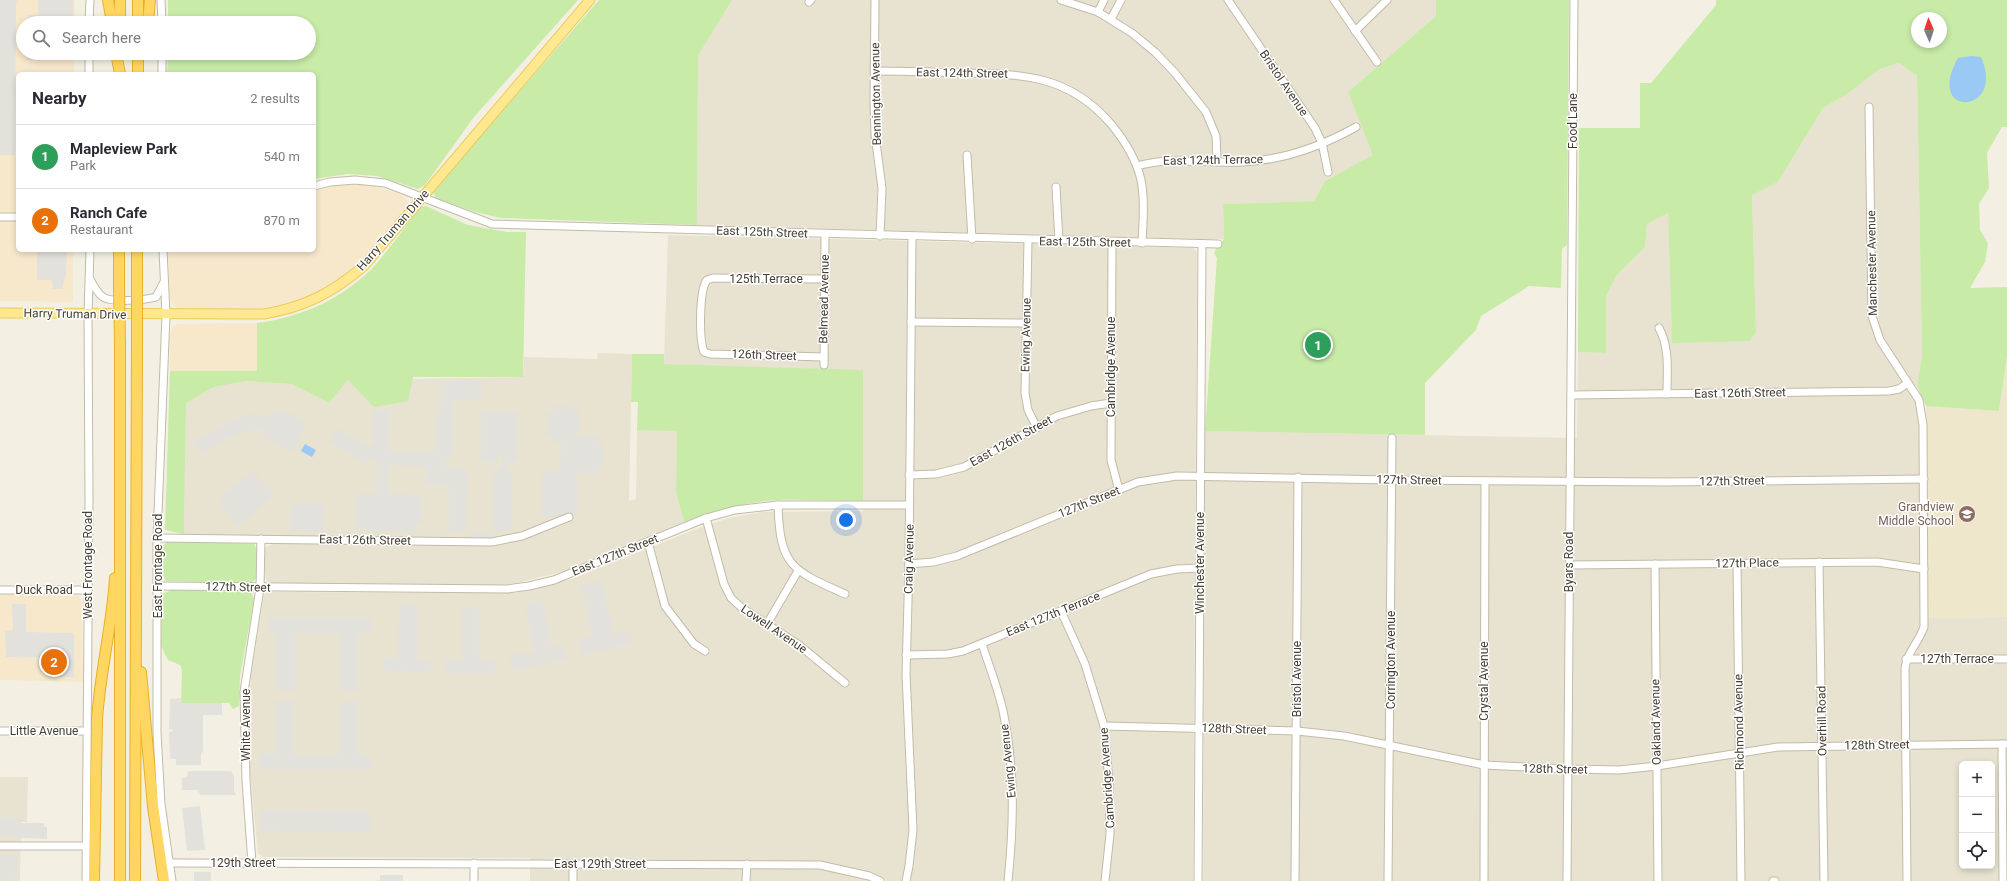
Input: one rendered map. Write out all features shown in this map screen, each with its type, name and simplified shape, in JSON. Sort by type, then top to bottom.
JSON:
[{"type":"highway","points":[[108,0],[111,16]]},
{"type":"highway","points":[[120,0],[120,16]]},
{"type":"highway","points":[[138,0],[138,16]]},
{"type":"highway","points":[[149,16],[150,0]]},
{"type":"highway","points":[[117,60],[120,72]]},
{"type":"highway","points":[[120,60],[120,72]]},
{"type":"highway","points":[[138,70],[140,60]]},
{"type":"highway","points":[[119,252],[121,559],[120,881]]},
{"type":"highway","points":[[135,881],[137,252]]},
{"type":"highway","points":[[94,881],[96,744],[99,695],[112,618],[115,571],[121,559]]},
{"type":"highway","points":[[135,639],[138,645],[153,807],[164,881]]},
{"type":"main road","name":"Harry Truman Drive","points":[[0,313],[166,315],[264,314],[298,307],[314,300],[344,283],[364,266],[590,0]]},
{"type":"street","points":[[89,16],[90,0]]},
{"type":"street","points":[[161,0],[162,16]]},
{"type":"street","name":"Bennington Avenue","points":[[875,0],[875,135],[882,188],[880,236]]},
{"type":"street","points":[[1061,0],[1098,12],[1111,19],[1156,53],[1175,73],[1206,112],[1216,136],[1217,162]]},
{"type":"street","points":[[1098,12],[1104,0]]},
{"type":"street","points":[[1111,19],[1121,0]]},
{"type":"street","name":"Bristol Avenue","points":[[1228,0],[1315,128],[1322,143],[1328,172]]},
{"type":"street","points":[[1334,0],[1377,62]]},
{"type":"street","points":[[1355,31],[1387,0]]},
{"type":"street","name":"Food Lane","points":[[1572,243],[1574,0]]},
{"type":"street","points":[[89,60],[89,72]]},
{"type":"street","points":[[162,60],[162,72]]},
{"type":"street","name":"East 124th Street","points":[[875,70],[1015,74],[1049,81],[1078,95],[1102,113],[1121,136],[1137,166]]},
{"type":"street","name":"Manchester Avenue","points":[[1869,107],[1872,316],[1880,340],[1919,400],[1922,413],[1924,479],[1924,627],[1906,659],[1905,668],[1907,881]]},
{"type":"street","name":"East 124th Terrace","points":[[1137,166],[1169,160],[1243,162],[1267,160],[1304,150],[1338,137],[1356,127]]},
{"type":"street","points":[[967,156],[972,238]]},
{"type":"street","points":[[1137,166],[1144,200],[1142,243]]},
{"type":"street","name":"East 125th Street","points":[[316,186],[330,182],[355,180],[385,183],[492,224],[1112,243],[1218,244]]},
{"type":"street","points":[[1056,187],[1059,241]]},
{"type":"street","points":[[0,217],[16,217]]},
{"type":"street","name":"Belmead Avenue","points":[[824,365],[825,234]]},
{"type":"street","name":"Craig Avenue","points":[[906,881],[913,830],[906,655],[909,564],[912,237]]},
{"type":"street","name":"Ewing Avenue","points":[[1028,240],[1024,393],[1028,410],[1037,428]]},
{"type":"street","name":"Cambridge Avenue","points":[[1112,243],[1111,460],[1114,476],[1119,490]]},
{"type":"street","name":"Byars Road","points":[[1567,881],[1572,243]]},
{"type":"street","name":"Winchester Avenue","points":[[1198,881],[1202,244]]},
{"type":"street","name":"West Frontage Road","points":[[86,881],[88,730],[88,314],[90,252]]},
{"type":"street","name":"East Frontage Road","points":[[163,252],[166,315],[157,538],[158,753],[161,804],[168,862],[172,881]]},
{"type":"street","name":"125th Terrace","points":[[704,352],[701,344],[702,289],[707,280],[714,278],[824,279]]},
{"type":"street","points":[[90,279],[102,297],[109,300],[148,300],[156,297],[164,279]]},
{"type":"street","points":[[911,322],[1026,322]]},
{"type":"street","points":[[1659,328],[1667,347],[1667,394]]},
{"type":"street","name":"126th Street","points":[[704,352],[824,357]]},
{"type":"street","name":"East 126th Street","points":[[1571,395],[1889,391],[1899,389],[1908,383]]},
{"type":"street","name":"East 126th Street","points":[[909,475],[936,474],[964,467],[1071,411],[1111,403]]},
{"type":"street","name":"Corrington Avenue","points":[[1388,881],[1392,438]]},
{"type":"street","name":"127th Street","points":[[909,564],[933,562],[957,556],[1138,482],[1200,475],[1392,480],[1570,482],[1924,479]]},
{"type":"street","name":"Bristol Avenue","points":[[1295,881],[1298,477]]},
{"type":"street","name":"Crystal Avenue","points":[[1484,881],[1485,481]]},
{"type":"street","points":[[778,505],[780,543],[790,561],[798,570],[845,594]]},
{"type":"street","name":"East 127th Street","points":[[318,588],[507,589],[529,586],[554,580],[706,518],[735,510],[778,505],[909,505]]},
{"type":"street","name":"East 126th Street","points":[[157,538],[492,542],[522,536],[569,517]]},
{"type":"street","name":"Lowell Avenue","points":[[706,518],[724,584],[731,598],[742,608],[799,645],[845,683]]},
{"type":"street","name":"White Avenue","points":[[252,863],[246,781],[244,692],[260,588],[261,539]]},
{"type":"street","points":[[648,542],[665,606],[694,644],[705,651]]},
{"type":"street","name":"127th Place","points":[[1569,565],[1737,562],[1877,562],[1924,569]]},
{"type":"street","name":"Richmond Avenue","points":[[1737,562],[1741,881]]},
{"type":"street","name":"Overhill Road","points":[[1819,562],[1824,881]]},
{"type":"street","name":"Oakland Avenue","points":[[1655,564],[1658,881]]},
{"type":"street","name":"East 127th Terrace","points":[[906,655],[948,654],[982,644],[1151,574],[1177,569],[1200,568]]},
{"type":"street","points":[[767,624],[798,570]]},
{"type":"street","name":"127th Street","points":[[157,586],[318,588]]},
{"type":"street","name":"Duck Road","points":[[0,590],[88,590]]},
{"type":"street","name":"Cambridge Avenue","points":[[1061,611],[1085,664],[1104,726],[1109,781],[1110,834],[1105,881]]},
{"type":"street","name":"Ewing Avenue","points":[[982,644],[1003,709],[1009,743],[1012,775],[1013,831],[1008,881]]},
{"type":"street","name":"127th Terrace","points":[[1906,659],[2007,659]]},
{"type":"street","name":"128th Street","points":[[1104,726],[1297,731],[1344,736],[1484,765],[1568,769],[1619,770],[1657,766],[1778,747],[2005,744]]},
{"type":"street","name":"Little Avenue","points":[[0,731],[88,730]]},
{"type":"street","points":[[2003,881],[2005,744]]},
{"type":"street","points":[[0,846],[86,846]]},
{"type":"street","name":"129th Street","points":[[168,862],[317,863]]},
{"type":"street","name":"East 129th Street","points":[[317,863],[820,865],[843,869],[869,876],[880,881]]},
{"type":"street","points":[[474,863],[474,881]]},
{"type":"street","points":[[573,864],[573,881]]},
{"type":"street","points":[[746,881],[747,864]]},
{"type":"shaded area","points":[[0,0],[75,0],[75,16],[16,16],[16,60],[74,60],[74,72],[16,72],[16,252],[73,252],[73,302],[0,301]]},
{"type":"shaded area","points":[[0,0],[17,0],[15,155],[0,155]]},
{"type":"shaded area","points":[[38,0],[73,0],[73,16],[28,16],[38,15]]},
{"type":"shaded area","points":[[732,0],[1436,0],[1436,16],[1348,92],[1374,155],[1325,181],[1314,201],[1223,204],[1224,239],[1196,239],[697,225],[698,56]]},
{"type":"shaded area","points":[[1899,63],[1917,74],[1922,356],[1917,386],[1909,392],[1915,400],[1920,434],[1920,618],[2007,617],[2007,881],[1203,881],[1205,431],[1577,438],[1578,352],[1606,353],[1606,296],[1617,275],[1645,247],[1647,224],[1668,213],[1672,343],[1756,331],[1752,195],[1778,182],[1823,108],[1847,94],[1880,69]]},
{"type":"shaded area","points":[[353,184],[378,187],[402,195],[407,200],[408,206],[366,255],[343,277],[309,297],[262,309],[179,309],[173,305],[170,299],[168,252],[316,252],[316,190],[331,186]]},
{"type":"shaded area","points":[[668,235],[1193,248],[1197,252],[1193,881],[530,881],[530,858],[264,857],[258,853],[250,773],[249,726],[251,677],[264,595],[267,592],[515,593],[572,579],[696,529],[729,518],[763,512],[863,511],[863,371],[664,364]]},
{"type":"shaded area","points":[[37,252],[67,252],[66,275],[63,283],[63,289],[53,289],[52,280],[37,280]]},
{"type":"shaded area","points":[[257,323],[257,371],[170,371],[170,335],[172,328],[177,324]]},
{"type":"shaded area","points":[[598,353],[632,354],[629,501],[636,499],[637,430],[677,430],[676,492],[684,522],[573,569],[517,583],[497,585],[271,583],[267,581],[265,577],[265,548],[275,543],[498,545],[513,543],[547,530],[545,523],[512,536],[494,539],[184,534],[186,403],[214,387],[246,381],[291,384],[329,403],[348,380],[523,377],[524,357],[597,359]]},
{"type":"shaded area","name":"Grandview Middle School","points":[[2007,355],[2007,617],[1928,618],[1926,406],[1999,411]]},
{"type":"shaded area","points":[[441,382],[481,382],[481,400],[453,399],[452,458],[446,458],[446,468],[467,468],[466,531],[449,532],[449,485],[426,486],[426,466],[389,465],[388,494],[422,495],[421,524],[416,524],[416,532],[355,530],[356,494],[377,494],[377,460],[368,459],[365,464],[329,442],[336,428],[368,446],[373,443],[372,410],[389,410],[390,452],[435,452],[436,413],[441,411]]},
{"type":"shaded area","points":[[553,406],[578,407],[579,436],[597,436],[597,442],[602,442],[603,465],[599,465],[598,473],[577,473],[577,516],[542,517],[542,472],[560,472],[561,442],[553,441],[552,436],[547,436],[547,412],[553,413]]},
{"type":"shaded area","points":[[284,410],[307,423],[293,453],[263,438],[263,430],[246,431],[233,435],[202,455],[193,442],[241,416],[249,414],[264,416]]},
{"type":"shaded area","points":[[481,411],[517,412],[517,461],[511,461],[506,471],[513,472],[512,531],[493,531],[493,469],[499,469],[505,458],[502,455],[498,456],[498,462],[481,462]]},
{"type":"shaded area","points":[[253,470],[275,495],[239,526],[217,501]]},
{"type":"shaded area","points":[[291,503],[323,503],[323,531],[290,531]]},
{"type":"shaded area","points":[[469,532],[490,532],[490,538],[469,538]]},
{"type":"shaded area","points":[[601,581],[614,634],[630,630],[633,643],[582,655],[578,640],[593,636],[581,586]]},
{"type":"shaded area","points":[[0,593],[79,596],[82,601],[83,682],[0,680]]},
{"type":"shaded area","points":[[543,601],[552,647],[563,645],[566,660],[512,670],[509,656],[534,651],[525,604]]},
{"type":"shaded area","points":[[12,604],[26,604],[26,632],[74,633],[74,677],[59,677],[59,658],[6,657],[5,631],[13,630]]},
{"type":"shaded area","points":[[399,605],[417,605],[417,659],[431,660],[431,672],[384,671],[384,658],[398,658]]},
{"type":"shaded area","points":[[462,607],[479,607],[479,659],[495,660],[495,673],[445,673],[445,660],[462,660]]},
{"type":"shaded area","points":[[268,618],[371,618],[371,633],[358,633],[358,691],[340,691],[340,633],[295,633],[295,691],[276,691],[276,632],[268,632]]},
{"type":"shaded area","points":[[181,698],[182,703],[222,703],[222,715],[203,715],[203,751],[201,754],[201,765],[176,765],[176,759],[170,759],[169,732],[174,730],[169,729],[170,699]]},
{"type":"shaded area","points":[[275,701],[294,701],[294,755],[339,755],[339,702],[358,702],[358,755],[371,756],[371,769],[259,769],[259,754],[275,754]]},
{"type":"shaded area","points":[[188,771],[231,771],[234,776],[234,790],[236,795],[201,795],[197,790],[182,790],[182,778],[187,777]]},
{"type":"shaded area","points":[[0,777],[28,777],[27,822],[21,822],[20,881],[0,881]]},
{"type":"shaded area","points":[[200,806],[205,850],[187,851],[182,808]]},
{"type":"shaded area","points":[[260,810],[370,811],[370,832],[260,831]]},
{"type":"shaded area","points":[[0,818],[20,818],[20,823],[44,823],[44,827],[47,827],[47,839],[0,837]]},
{"type":"shaded area","points":[[0,854],[18,855],[17,877],[12,877],[11,881],[0,881]]},
{"type":"shaded area","points":[[194,872],[211,872],[211,881],[194,881]]},
{"type":"shaded area","points":[[380,875],[403,875],[403,881],[375,881],[380,880]]},
{"type":"green space","points":[[168,0],[578,0],[474,117],[425,185],[418,189],[377,176],[348,174],[316,179],[316,72],[167,72],[168,60],[316,60],[316,16],[168,16]]},
{"type":"green space","points":[[599,0],[732,0],[698,56],[697,225],[501,218],[475,212],[436,198],[433,192],[438,185]]},
{"type":"green space","points":[[1436,0],[1569,0],[1567,245],[1562,249],[1561,288],[1529,286],[1481,316],[1476,330],[1425,383],[1425,435],[1205,431],[1217,258],[1214,253],[1218,244],[1220,244],[1224,239],[1223,204],[1314,201],[1325,181],[1373,155],[1348,92],[1436,16]]},
{"type":"green space","points":[[1716,0],[2007,0],[2007,127],[2002,127],[1987,153],[1989,188],[1979,204],[1980,230],[1988,243],[1985,262],[1970,288],[2007,287],[2007,355],[1999,411],[1926,406],[1917,386],[1922,356],[1917,75],[1899,63],[1880,69],[1847,94],[1823,108],[1778,182],[1752,195],[1756,331],[1750,341],[1672,343],[1668,213],[1647,224],[1645,247],[1617,275],[1606,296],[1606,353],[1578,352],[1579,128],[1640,128],[1640,83],[1651,83],[1716,5]]},
{"type":"green space","points":[[426,206],[468,225],[507,232],[526,232],[523,377],[413,377],[408,401],[374,407],[348,380],[329,403],[291,384],[246,381],[214,387],[186,403],[184,534],[165,530],[170,371],[257,371],[257,323],[307,311],[337,296],[365,275],[377,263],[420,207]]},
{"type":"green space","points":[[632,354],[664,354],[664,364],[863,370],[863,501],[765,501],[729,508],[684,522],[676,492],[677,431],[637,430],[638,402],[631,402]]},
{"type":"green space","points":[[168,541],[254,544],[257,550],[257,578],[251,583],[166,581],[162,575],[162,547]]},
{"type":"green space","points":[[172,590],[251,592],[254,599],[240,676],[239,706],[233,709],[229,703],[181,703],[182,670],[180,665],[168,660],[161,646],[162,594]]},
{"type":"water","points":[[1971,56],[1981,57],[1986,76],[1983,90],[1976,99],[1966,102],[1957,100],[1950,92],[1950,78],[1958,58]]},
{"type":"water","points":[[305,444],[316,450],[312,457],[301,451]]},
{"type":"place","name":"Mapleview Park","points":[[1318,345]]},
{"type":"place","name":"Grandview Middle School","points":[[1967,514]]},
{"type":"place","name":"Ranch Cafe","points":[[54,662]]}]
